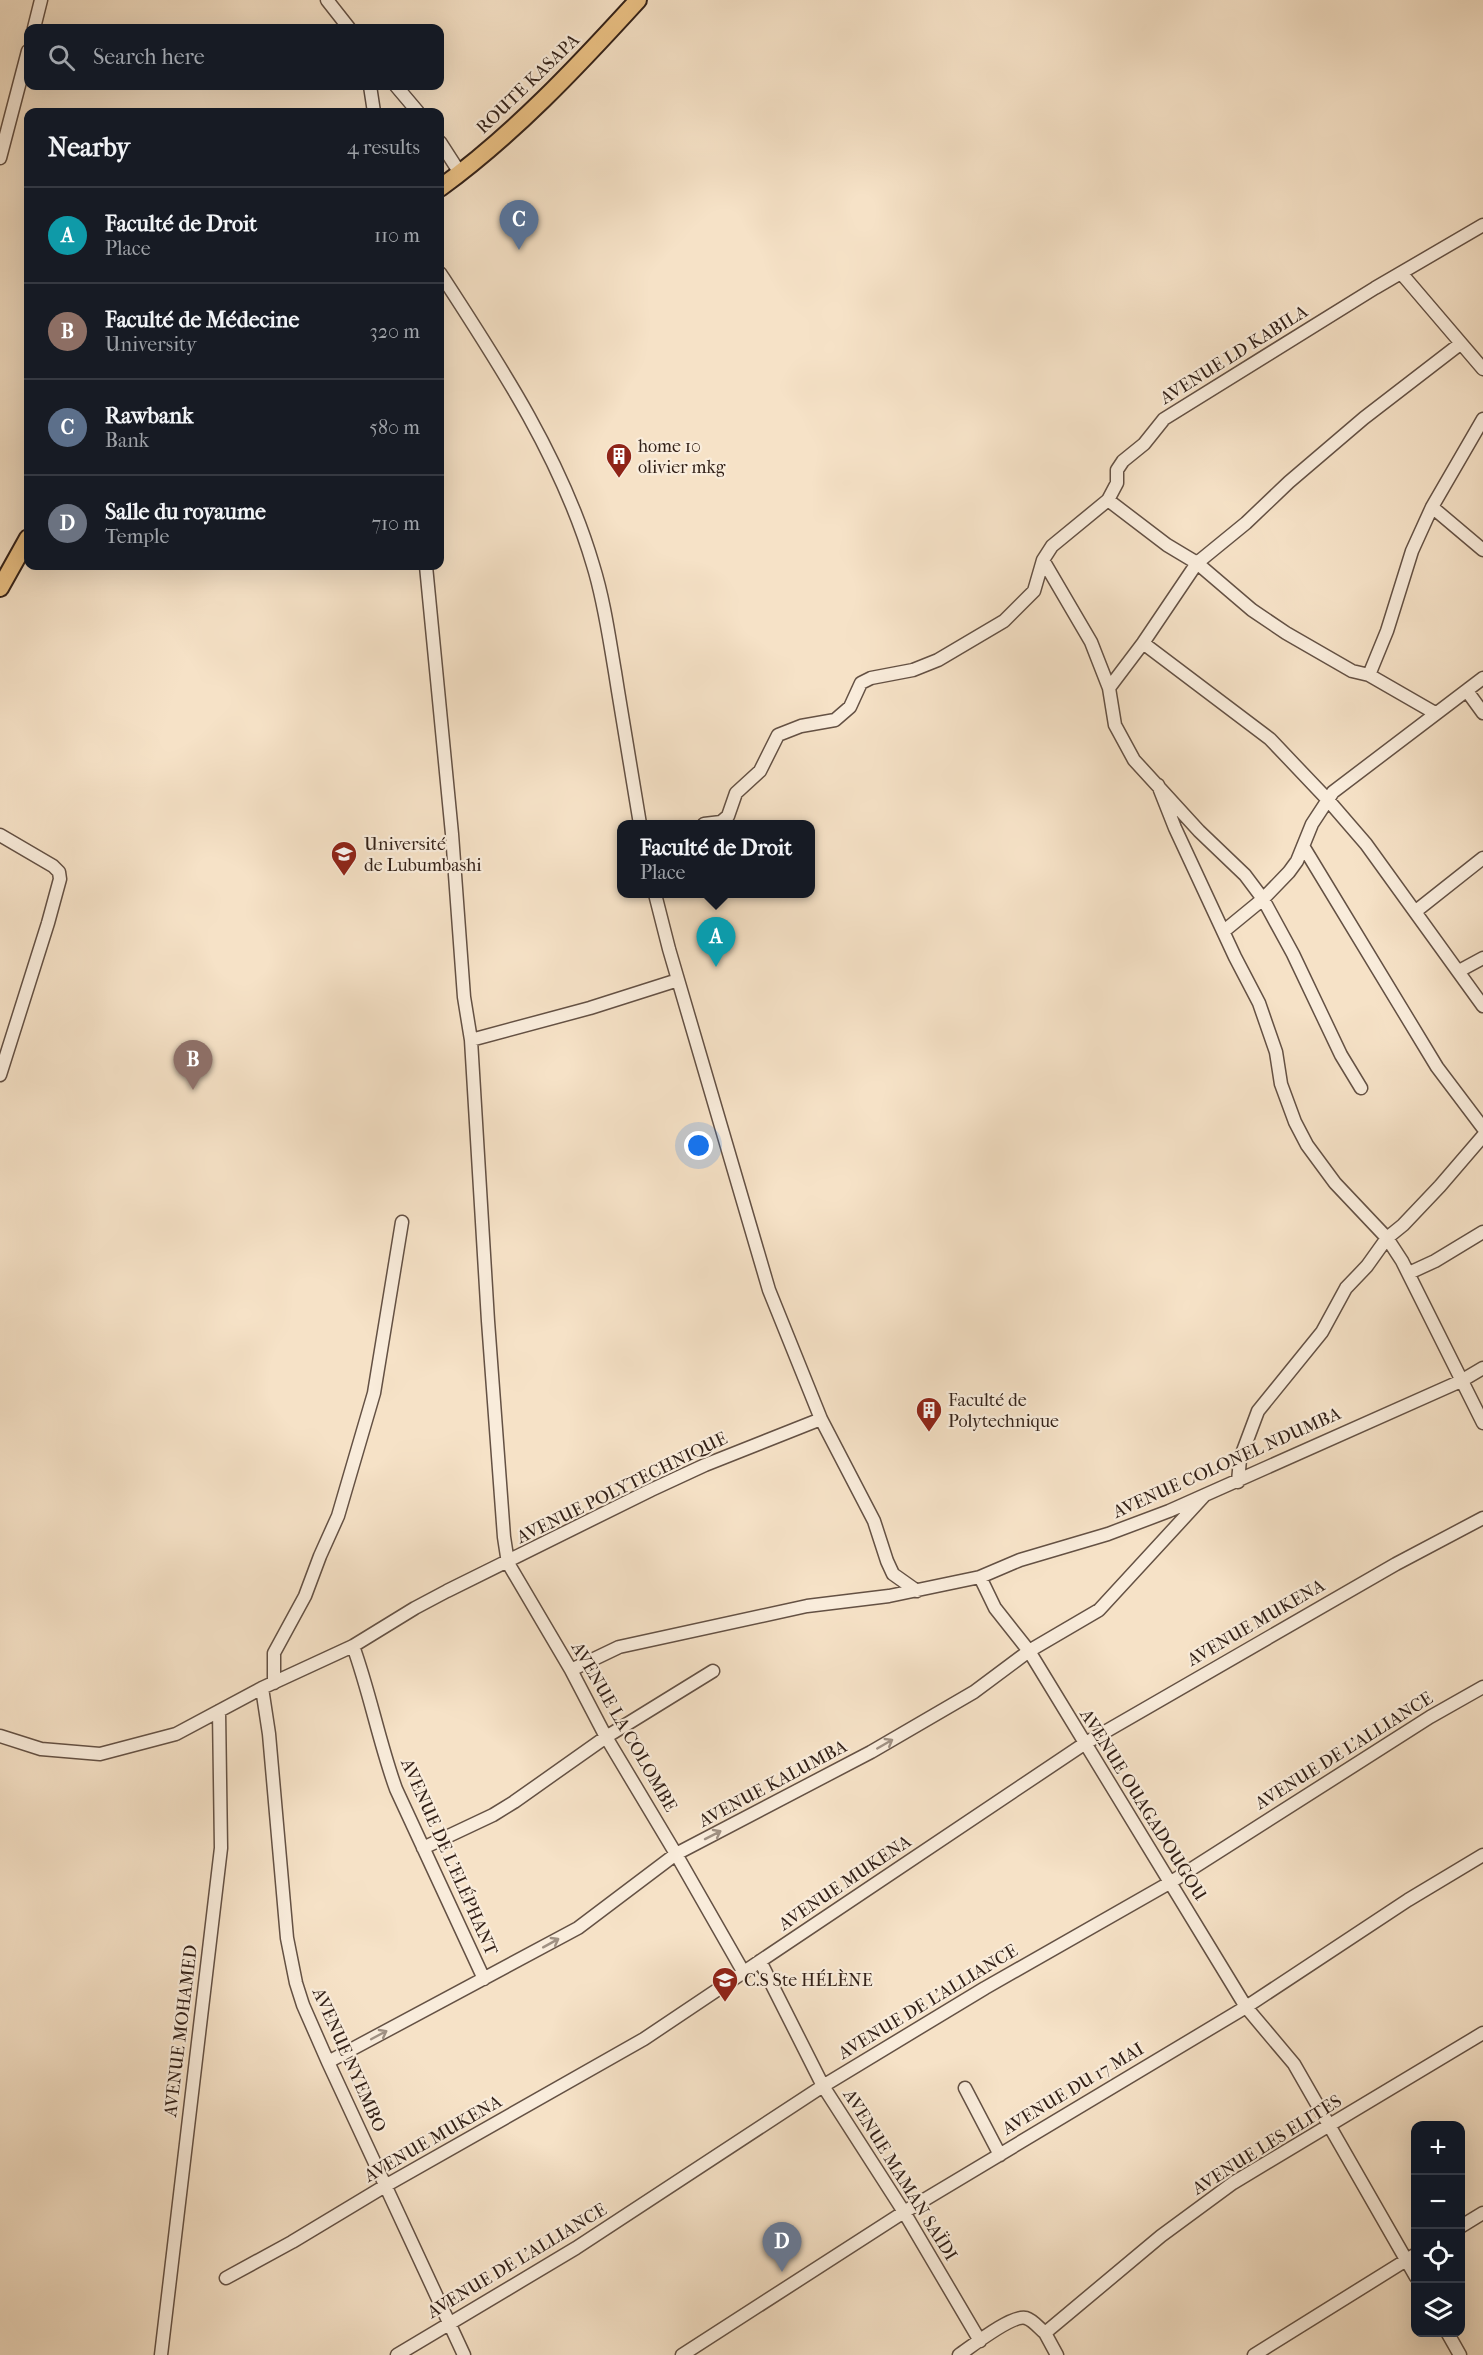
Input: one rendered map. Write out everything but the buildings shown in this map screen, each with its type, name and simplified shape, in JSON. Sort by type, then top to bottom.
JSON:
[{"type":"main road","name":"ROUTE KASAPA","points":[[444,185],[547,98],[638,0]]},
{"type":"main road","points":[[0,588],[24,545]]},
{"type":"street","points":[[35,24],[41,0]]},
{"type":"street","points":[[327,0],[346,24]]},
{"type":"street","points":[[0,158],[24,66]]},
{"type":"street","points":[[371,90],[373,108]]},
{"type":"street","points":[[399,90],[415,108]]},
{"type":"street","points":[[444,148],[460,173]]},
{"type":"street","name":"AVENUE LD KABILA","points":[[1108,500],[1117,483],[1117,470],[1123,461],[1144,444],[1164,419],[1483,225]]},
{"type":"street","points":[[1401,273],[1483,369]]},
{"type":"street","points":[[444,279],[507,377],[561,479],[594,566],[639,820]]},
{"type":"street","points":[[1109,688],[1143,643],[1197,563],[1246,523],[1289,482],[1364,418],[1460,344]]},
{"type":"street","points":[[1369,675],[1390,621],[1412,551],[1431,507],[1483,419]]},
{"type":"street","points":[[723,820],[728,816],[736,794],[760,771],[778,735],[801,726],[835,720],[850,707],[861,684],[871,678],[914,670],[938,660],[1004,621],[1034,591],[1042,560],[1059,540],[1108,500],[1167,545],[1197,563],[1252,610],[1286,633],[1352,671],[1369,675],[1435,713]]},
{"type":"street","points":[[1431,507],[1483,550]]},
{"type":"street","points":[[1042,560],[1091,642],[1109,688],[1115,725],[1134,760],[1199,831],[1245,875],[1263,899],[1293,954],[1341,1055],[1361,1088]]},
{"type":"street","points":[[426,570],[452,834],[464,997],[471,1040],[488,1321],[508,1563]]},
{"type":"street","points":[[1143,643],[1270,739],[1328,800],[1366,844],[1483,1006]]},
{"type":"street","points":[[1224,931],[1263,899],[1297,861],[1312,824],[1337,789],[1381,758],[1435,713],[1483,678]]},
{"type":"street","points":[[1467,691],[1483,713]]},
{"type":"street","points":[[1158,785],[1175,828],[1259,1003],[1276,1052],[1281,1084],[1303,1138],[1335,1183],[1388,1239],[1409,1273],[1483,1423]]},
{"type":"street","points":[[0,1075],[60,879],[59,872],[53,866],[1,839]]},
{"type":"street","points":[[1303,846],[1437,1067],[1483,1128]]},
{"type":"street","points":[[1416,911],[1483,858]]},
{"type":"street","points":[[656,898],[765,1279],[822,1419],[874,1521],[893,1574],[917,1591]]},
{"type":"street","points":[[1459,971],[1483,958]]},
{"type":"street","points":[[471,1040],[590,1008],[678,980]]},
{"type":"street","points":[[1238,1482],[1240,1459],[1258,1411],[1322,1332],[1346,1288],[1483,1136]]},
{"type":"street","points":[[274,1683],[273,1653],[305,1596],[338,1516],[374,1393],[402,1222]]},
{"type":"street","points":[[1409,1273],[1435,1261],[1483,1232]]},
{"type":"street","name":"AVENUE COLONEL NDUMBA","points":[[980,1577],[1020,1560],[1108,1534],[1238,1482],[1483,1368]]},
{"type":"street","name":"AVENUE POLYTECHNIQUE","points":[[0,1736],[41,1749],[99,1754],[176,1734],[262,1688],[353,1646],[416,1608],[651,1490],[705,1465],[822,1419]]},
{"type":"street","name":"AVENUE KALUMBA","points":[[328,2062],[586,1923],[676,1854],[871,1752],[974,1692],[1029,1651],[1099,1610],[1204,1496]]},
{"type":"street","name":"AVENUE MUKENA","points":[[226,2278],[644,2039],[1084,1744],[1396,1564],[1483,1518]]},
{"type":"street","name":"AVENUE LA COLOMBE","points":[[508,1563],[571,1670],[606,1737],[744,1973]]},
{"type":"street","points":[[571,1670],[619,1647],[807,1606],[917,1591],[980,1577]]},
{"type":"street","name":"AVENUE OUAGADOUGOU","points":[[980,1577],[995,1608],[1029,1651],[1246,2007],[1294,2064],[1329,2126],[1411,2257]]},
{"type":"street","name":"AVENUE DE L'ELÉPHANT","points":[[353,1646],[364,1677],[388,1766],[484,1979]]},
{"type":"street","points":[[423,1848],[493,1815],[531,1791],[606,1737],[713,1671]]},
{"type":"street","name":"AVENUE DE L'ALLIANCE","points":[[397,2355],[576,2248],[823,2086],[985,1988],[1171,1882],[1430,1718],[1483,1687]]},
{"type":"street","name":"AVENUE NYEMBO","points":[[262,1688],[269,1734],[290,1960],[303,2006],[464,2355]]},
{"type":"street","name":"AVENUE MOHAMED","points":[[161,2355],[221,1848],[219,1711]]},
{"type":"street","name":"AVENUE DU 17 MAI","points":[[682,2355],[904,2212],[1246,2007],[1408,1900],[1483,1855]]},
{"type":"street","name":"AVENUE MAMAN SAÏDI","points":[[760,1961],[823,2086],[904,2212],[980,2341]]},
{"type":"street","name":"AVENUE LES ELITES","points":[[1045,2333],[1161,2236],[1233,2183],[1483,2033]]},
{"type":"street","points":[[965,2088],[1000,2155]]},
{"type":"street","points":[[1465,2224],[1483,2213]]},
{"type":"street","points":[[1254,2355],[1411,2257]]},
{"type":"street","points":[[959,2355],[1019,2318],[1026,2318],[1034,2322],[1045,2333],[1057,2355]]},
{"type":"street","points":[[1450,2337],[1460,2355]]},
{"type":"place","name":"Rawbank","points":[[519,250]]},
{"type":"place","name":"home 10 olivier mkg","points":[[619,479]]},
{"type":"place","name":"Université de Lubumbashi","points":[[344,877]]},
{"type":"place","name":"Faculté de Droit","points":[[716,967]]},
{"type":"place","name":"Faculté de Médecine","points":[[193,1090]]},
{"type":"place","name":"Faculté de Polytechnique","points":[[929,1433]]},
{"type":"place","name":"C.S Ste HÉLÈNE","points":[[725,2003]]},
{"type":"place","name":"Salle du royaume","points":[[782,2272]]}]
